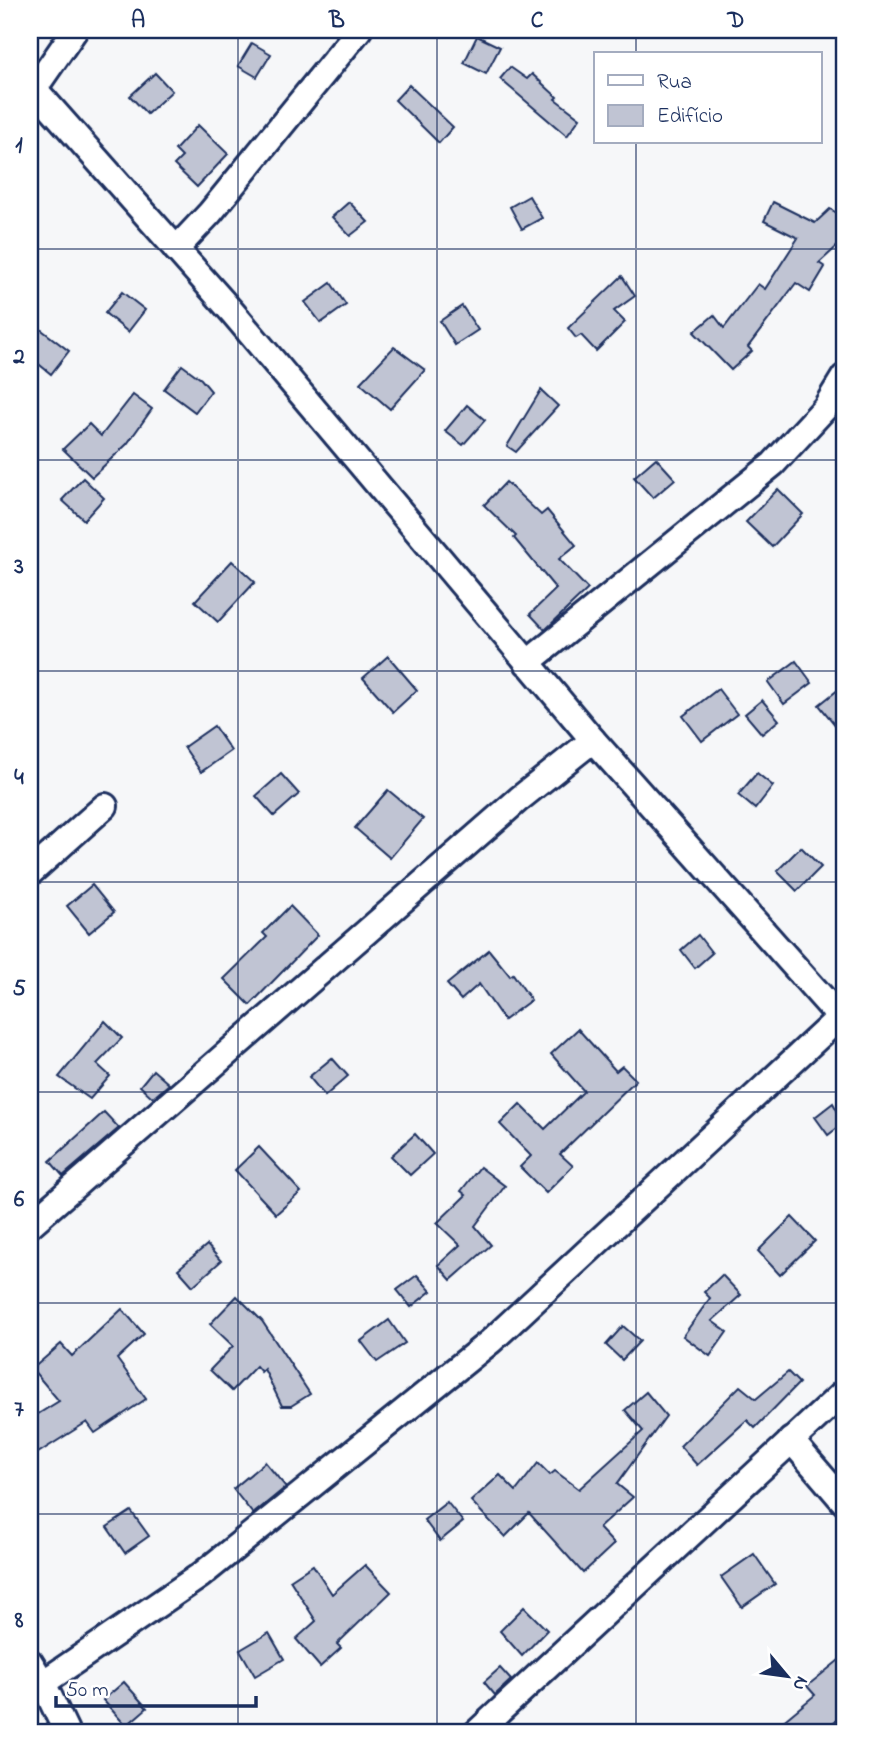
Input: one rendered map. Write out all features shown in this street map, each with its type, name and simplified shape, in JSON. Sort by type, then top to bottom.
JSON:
[{"type":"street","points":[[43,1683],[201,1575],[491,1341],[842,1020],[593,740],[176,248],[31,89],[75,30]]},
{"type":"street","points":[[176,248],[211,213],[359,30]]},
{"type":"street","points":[[527,663],[773,464],[824,408],[844,377]]},
{"type":"street","points":[[30,1226],[488,826],[593,740]]},
{"type":"street","points":[[30,873],[105,806]]},
{"type":"street","points":[[477,1733],[844,1392]]},
{"type":"street","points":[[791,1440],[844,1502]]},
{"type":"street","points":[[30,1662],[67,1733]]},
{"type":"building","points":[[477,36],[500,47],[486,74],[464,63]]},
{"type":"building","points":[[252,43],[271,54],[257,77],[238,66]]},
{"type":"building","points":[[510,67],[527,79],[532,74],[557,97],[555,99],[580,118],[567,136],[500,79]]},
{"type":"building","points":[[155,73],[172,91],[147,114],[130,96]]},
{"type":"building","points":[[409,85],[453,127],[439,143],[395,100]]},
{"type":"building","points":[[198,125],[228,154],[197,187],[174,165],[182,157],[175,150]]},
{"type":"building","points":[[529,196],[542,218],[522,229],[510,207]]},
{"type":"building","points":[[349,202],[368,222],[350,236],[332,217]]},
{"type":"building","points":[[773,202],[815,223],[830,209],[844,217],[844,240],[819,263],[825,267],[810,292],[796,283],[748,347],[752,351],[731,370],[694,332],[714,315],[724,328],[758,284],[765,289],[798,238],[764,221]]},
{"type":"building","points":[[622,276],[635,296],[614,311],[625,322],[596,351],[581,335],[576,338],[568,328]]},
{"type":"building","points":[[331,283],[346,305],[321,323],[305,302]]},
{"type":"building","points":[[122,292],[145,310],[128,332],[105,313]]},
{"type":"building","points":[[462,306],[478,330],[455,345],[440,321]]},
{"type":"building","points":[[30,321],[69,351],[51,374],[30,357]]},
{"type":"building","points":[[394,347],[425,370],[390,409],[360,383]]},
{"type":"building","points":[[182,365],[201,379],[211,391],[195,412],[164,389]]},
{"type":"building","points":[[541,390],[558,406],[516,452],[507,446]]},
{"type":"building","points":[[133,395],[152,409],[127,444],[92,477],[63,449],[89,424],[101,436]]},
{"type":"building","points":[[467,405],[485,420],[463,445],[445,431]]},
{"type":"building","points":[[656,458],[675,479],[653,498],[634,477]]},
{"type":"building","points":[[83,478],[104,498],[84,520],[62,500]]},
{"type":"building","points":[[506,482],[541,515],[547,510],[576,545],[559,559],[588,589],[545,630],[530,614],[556,589],[514,538],[516,536],[484,505]]},
{"type":"building","points":[[778,489],[803,514],[772,547],[746,522]]},
{"type":"building","points":[[232,561],[255,582],[218,622],[195,601]]},
{"type":"building","points":[[388,656],[417,690],[393,712],[363,678]]},
{"type":"building","points":[[796,661],[812,683],[784,704],[768,682]]},
{"type":"building","points":[[844,685],[844,736],[819,705]]},
{"type":"building","points":[[718,689],[737,714],[702,741],[683,716]]},
{"type":"building","points":[[762,700],[779,720],[762,734],[745,714]]},
{"type":"building","points":[[214,726],[231,751],[201,772],[184,747]]},
{"type":"building","points":[[757,773],[773,786],[755,809],[738,795]]},
{"type":"building","points":[[281,774],[299,794],[274,816],[256,796]]},
{"type":"building","points":[[388,790],[423,819],[390,858],[355,828]]},
{"type":"building","points":[[801,847],[821,867],[797,891],[777,871]]},
{"type":"building","points":[[92,885],[114,912],[89,933],[67,906]]},
{"type":"building","points":[[290,906],[318,935],[250,1005],[224,979],[267,937],[263,933]]},
{"type":"building","points":[[698,935],[712,953],[695,968],[681,950]]},
{"type":"building","points":[[489,950],[510,976],[513,974],[531,1000],[504,1020],[479,984],[461,1000],[447,984]]},
{"type":"building","points":[[105,1021],[122,1038],[97,1064],[110,1076],[90,1099],[59,1077]]},
{"type":"building","points":[[578,1029],[616,1071],[622,1066],[636,1080],[560,1154],[573,1166],[546,1193],[520,1167],[531,1156],[500,1124],[520,1104],[545,1129],[584,1091],[551,1054]]},
{"type":"building","points":[[332,1058],[348,1076],[325,1096],[309,1077]]},
{"type":"building","points":[[153,1070],[169,1084],[153,1098],[140,1086]]},
{"type":"building","points":[[833,1103],[844,1123],[828,1135],[815,1117]]},
{"type":"building","points":[[104,1112],[119,1128],[63,1176],[50,1161]]},
{"type":"building","points":[[415,1134],[433,1154],[410,1175],[391,1156]]},
{"type":"building","points":[[259,1147],[301,1192],[276,1214],[235,1170]]},
{"type":"building","points":[[480,1167],[505,1186],[475,1226],[491,1245],[451,1280],[438,1265],[460,1245],[437,1223],[466,1195],[461,1191]]},
{"type":"building","points":[[792,1217],[815,1241],[780,1275],[758,1251]]},
{"type":"building","points":[[207,1245],[221,1261],[193,1286],[178,1269]]},
{"type":"building","points":[[417,1275],[431,1291],[411,1307],[397,1290]]},
{"type":"building","points":[[722,1275],[741,1295],[712,1321],[727,1332],[710,1356],[683,1336],[710,1298],[704,1292]]},
{"type":"building","points":[[237,1296],[262,1321],[310,1394],[291,1406],[282,1406],[264,1369],[261,1372],[256,1366],[232,1391],[210,1370],[233,1346],[210,1324]]},
{"type":"building","points":[[122,1309],[144,1334],[117,1359],[146,1399],[95,1433],[87,1422],[30,1458],[30,1419],[59,1401],[32,1369],[61,1344],[72,1356]]},
{"type":"building","points":[[389,1320],[405,1343],[377,1362],[361,1341]]},
{"type":"building","points":[[623,1326],[640,1341],[622,1360],[606,1345]]},
{"type":"building","points":[[788,1372],[799,1383],[755,1428],[747,1420],[697,1465],[680,1446],[740,1386],[756,1399]]},
{"type":"building","points":[[646,1392],[666,1416],[617,1484],[633,1497],[599,1528],[614,1544],[583,1573],[529,1513],[505,1537],[471,1501],[500,1475],[516,1491],[538,1463],[550,1475],[555,1471],[579,1489],[643,1431],[625,1410]]},
{"type":"building","points":[[265,1462],[286,1487],[253,1514],[233,1489]]},
{"type":"building","points":[[447,1502],[463,1522],[440,1541],[424,1520]]},
{"type":"building","points":[[131,1511],[149,1536],[125,1553],[107,1527]]},
{"type":"building","points":[[754,1554],[775,1584],[742,1607],[721,1577]]},
{"type":"building","points":[[313,1565],[332,1594],[365,1565],[391,1592],[337,1644],[341,1648],[320,1667],[296,1639],[316,1621],[290,1580]]},
{"type":"building","points":[[524,1607],[547,1630],[522,1656],[500,1631]]},
{"type":"building","points":[[269,1633],[284,1659],[255,1676],[240,1650]]},
{"type":"building","points":[[844,1656],[844,1714],[820,1733],[769,1733],[815,1695],[807,1686]]},
{"type":"building","points":[[500,1668],[511,1680],[495,1695],[484,1682]]},
{"type":"building","points":[[124,1682],[147,1708],[126,1726],[103,1700]]}]
